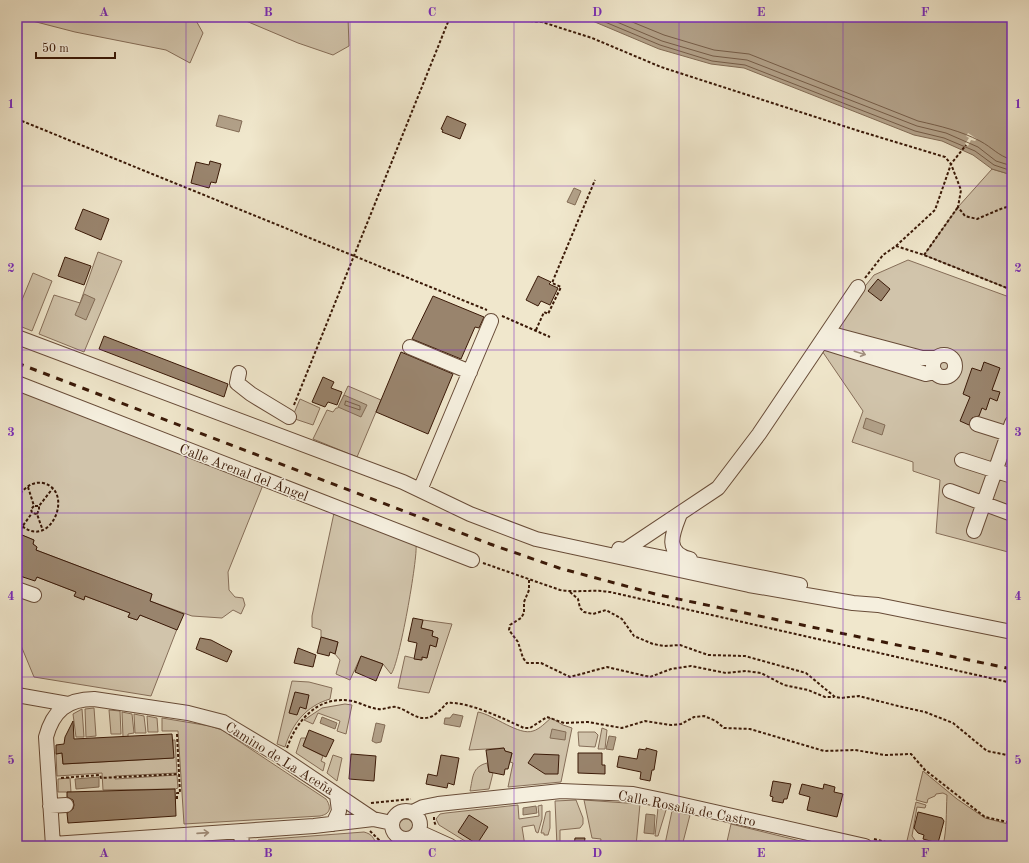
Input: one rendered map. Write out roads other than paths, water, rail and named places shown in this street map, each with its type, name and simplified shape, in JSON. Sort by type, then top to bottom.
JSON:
[{"type":"street","points":[[625,550],[718,488],[731,472],[826,337],[858,288]]},
{"type":"street","points":[[420,490],[494,316]]},
{"type":"street","points":[[17,336],[396,479],[435,498],[498,525],[560,545],[871,602],[878,605],[1012,632]]},
{"type":"street","points":[[826,337],[926,374],[936,365]]},
{"type":"street","points":[[410,347],[470,372]]},
{"type":"street","points":[[239,373],[238,383],[251,394],[289,417]]},
{"type":"street","name":"Calle Arenal del Ángel","points":[[17,383],[472,560]]},
{"type":"street","points":[[974,531],[1011,431],[977,424]]},
{"type":"street","points":[[962,460],[1012,476]]},
{"type":"street","points":[[420,490],[436,493],[526,527],[559,536],[658,556],[760,582]]},
{"type":"street","points":[[950,492],[1012,514]]},
{"type":"street","points":[[560,545],[573,544],[639,558],[658,556],[671,541],[672,534],[680,514]]},
{"type":"street","points":[[654,531],[653,545],[658,556]]},
{"type":"street","points":[[671,541],[677,553],[686,558],[760,582]]},
{"type":"street","points":[[17,589],[34,595]]},
{"type":"street","points":[[17,695],[68,704]]},
{"type":"street","name":"Camino de La Aceña","points":[[68,704],[80,699],[94,699],[213,718],[234,728],[281,757],[373,819],[396,838]]},
{"type":"street","points":[[68,704],[56,715],[50,725],[46,737],[53,845],[150,842],[241,831],[333,824],[373,819]]},
{"type":"street","name":"Calle Rosalía de Castro","points":[[412,812],[423,807],[438,804],[561,791],[633,794],[863,846]]},
{"type":"street","points":[[333,824],[339,811],[337,795]]},
{"type":"street","points":[[50,806],[66,805]]},
{"type":"street","points":[[404,811],[412,812],[418,817],[420,824],[419,832],[416,836],[396,838],[396,815],[404,811]]},
{"type":"street","points":[[241,831],[242,846]]},
{"type":"street","points":[[419,832],[454,842]]},
{"type":"water","points":[[583,17],[1012,17],[1012,175],[992,169],[973,155],[942,141],[914,135],[744,68],[711,64],[659,49]]},
{"type":"water","points":[[219,115],[242,121],[239,132],[216,126]]},
{"type":"water","points":[[574,188],[581,191],[575,205],[567,202]]},
{"type":"water","points":[[84,294],[95,299],[86,320],[75,315]]},
{"type":"water","points":[[344,395],[367,405],[361,417],[338,407]]},
{"type":"water","points":[[866,418],[885,425],[882,435],[863,428]]},
{"type":"water","points":[[453,714],[463,716],[460,727],[444,724],[445,718],[450,718]]},
{"type":"water","points":[[322,717],[337,723],[335,729],[320,723]]},
{"type":"water","points":[[376,723],[385,725],[381,742],[376,743],[372,741]]},
{"type":"water","points":[[552,729],[566,732],[565,740],[550,738]]},
{"type":"water","points":[[609,736],[616,737],[613,750],[606,749]]},
{"type":"water","points":[[99,777],[99,787],[76,789],[75,779]]},
{"type":"water","points":[[536,806],[537,813],[523,815],[523,808]]},
{"type":"water","points":[[646,814],[655,815],[654,834],[644,833]]},
{"type":"railway","points":[[17,363],[490,544],[559,568],[659,595],[1012,669]]}]
